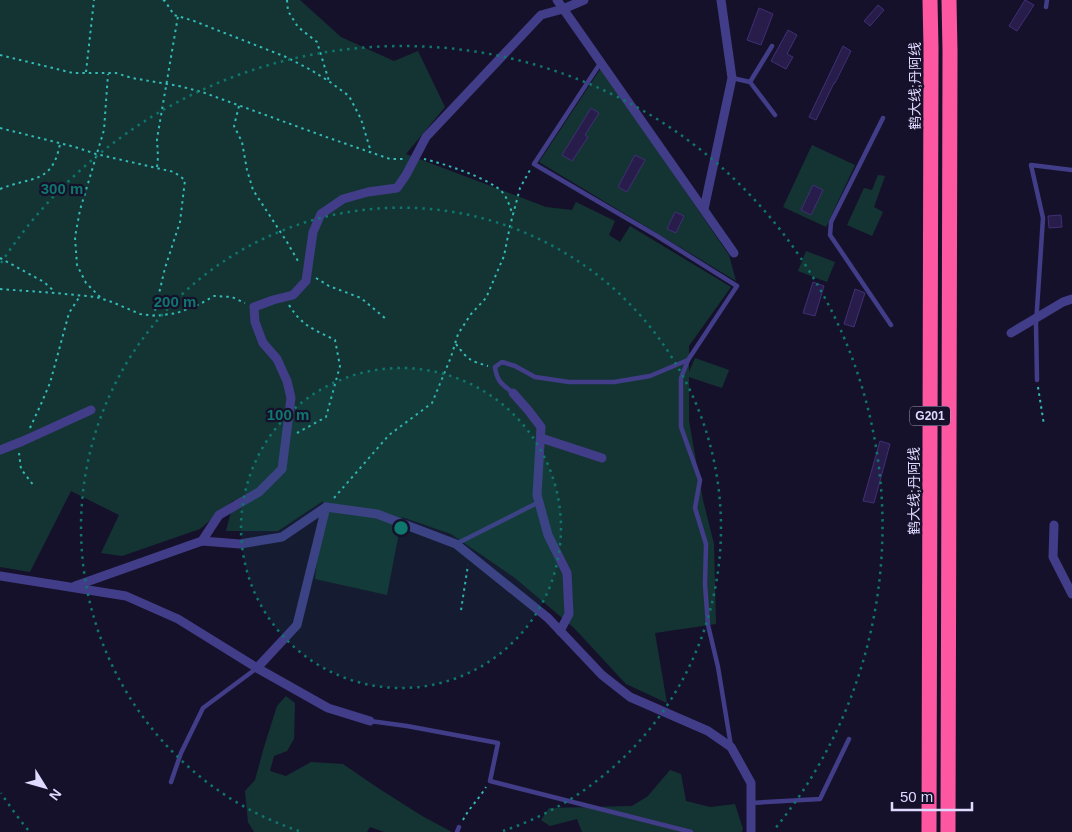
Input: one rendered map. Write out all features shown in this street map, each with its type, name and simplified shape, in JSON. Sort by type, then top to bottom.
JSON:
[{"type":"highway","name":"鹤大线;丹阿线","points":[[929,832],[932,57],[930,0]]},
{"type":"highway","name":"G201","points":[[948,832],[949,0]]},
{"type":"street","points":[[557,0],[734,253]]},
{"type":"street","points":[[202,541],[219,515],[259,492],[282,469],[291,398],[287,381],[277,359],[262,342],[255,322],[254,306],[293,296],[306,281],[313,232],[321,214],[343,198],[397,188],[426,137],[541,15],[584,0]]},
{"type":"street","points":[[704,209],[732,78],[721,0]]},
{"type":"street","points":[[1012,333],[1063,302],[1072,299]]},
{"type":"street","points":[[512,393],[541,427],[537,495],[548,535],[567,573],[569,614],[560,631]]},
{"type":"street","points":[[0,450],[91,410]]},
{"type":"street","points":[[541,438],[602,458]]},
{"type":"street","points":[[257,668],[298,625],[326,507]]},
{"type":"street","points":[[72,587],[202,541],[240,544],[282,537],[326,507],[378,514],[456,544],[548,618],[602,675],[630,697],[708,731],[731,747],[752,783],[751,832]]},
{"type":"street","points":[[1054,524],[1053,557],[1072,594]]},
{"type":"street","points":[[0,576],[126,596],[178,619],[257,668],[328,708],[370,721]]},
{"type":"lane","points":[[1046,7],[1047,0]]},
{"type":"lane","points":[[750,82],[772,46]]},
{"type":"lane","points":[[601,61],[534,164],[657,236],[737,286],[688,360],[681,378],[681,427],[700,480],[695,508],[706,544],[705,584],[708,625],[718,667],[731,747]]},
{"type":"lane","points":[[732,78],[750,82],[775,115]]},
{"type":"lane","points":[[883,118],[831,222],[830,235],[891,325]]},
{"type":"lane","points":[[1037,380],[1036,318],[1043,218],[1031,165],[1072,170]]},
{"type":"lane","points":[[512,393],[496,377],[495,368],[502,362],[515,366],[535,377],[569,382],[614,382],[650,376],[688,360]]},
{"type":"lane","points":[[456,544],[539,502]]},
{"type":"lane","points":[[171,782],[182,752],[203,708],[257,668]]},
{"type":"lane","points":[[370,721],[498,742],[490,781],[691,832]]},
{"type":"lane","points":[[751,803],[820,799],[849,738]]},
{"type":"path","points":[[86,73],[94,0]]},
{"type":"path","points":[[164,0],[174,15],[286,57],[329,81],[349,96],[361,119],[371,152]]},
{"type":"path","points":[[287,0],[288,11],[298,27],[317,42],[329,81]]},
{"type":"path","points":[[156,168],[158,157],[157,139],[178,16]]},
{"type":"path","points":[[0,55],[73,73],[116,73],[202,92],[390,159],[425,160],[447,166],[491,183],[504,194],[513,215]]},
{"type":"path","points":[[101,299],[86,283],[77,265],[74,237],[80,210],[104,130],[108,73]]},
{"type":"path","points":[[239,106],[234,126],[242,142],[253,190],[301,266],[329,286],[361,298],[386,318]]},
{"type":"path","points":[[0,128],[96,154],[174,172],[185,180],[180,222],[165,268],[154,316]]},
{"type":"path","points":[[0,189],[14,183],[39,178],[52,167],[58,157],[60,143]]},
{"type":"path","points":[[326,507],[389,435],[432,403],[451,357],[458,334],[471,314],[486,298],[504,256],[520,188],[534,164]]},
{"type":"path","points":[[0,258],[44,282],[55,293]]},
{"type":"path","points":[[0,289],[101,299],[140,314],[154,316],[177,313],[214,296],[232,297],[254,306]]},
{"type":"path","points":[[34,486],[21,469],[19,450],[42,404],[50,383],[69,313],[80,296]]},
{"type":"path","points":[[284,297],[294,313],[306,325],[335,340],[340,366],[326,417],[286,439]]},
{"type":"path","points":[[455,343],[472,362],[495,368]]},
{"type":"path","points":[[1037,380],[1044,425]]},
{"type":"path","points":[[461,610],[469,555]]},
{"type":"path","points":[[458,829],[490,781]]},
{"type":"green space","points":[[0,0],[300,0],[341,37],[394,61],[418,51],[445,107],[406,154],[546,207],[572,210],[576,202],[615,221],[609,235],[620,242],[630,226],[731,287],[689,346],[689,372],[695,358],[729,370],[722,388],[689,377],[689,421],[703,500],[714,544],[716,624],[655,633],[667,703],[626,684],[574,628],[515,578],[451,534],[402,517],[387,595],[315,579],[323,501],[278,531],[226,531],[234,500],[200,529],[122,556],[101,553],[119,515],[71,491],[30,572],[0,567]]},
{"type":"green space","points":[[601,68],[729,255],[736,281],[539,162]]},
{"type":"green space","points":[[812,145],[855,165],[826,227],[783,207]]},
{"type":"green space","points":[[878,175],[885,176],[874,207],[883,212],[872,236],[847,225],[864,188],[872,190]]},
{"type":"green space","points":[[806,251],[835,262],[827,282],[798,271]]},
{"type":"green space","points":[[286,696],[295,703],[294,739],[287,751],[274,756],[270,771],[286,776],[311,762],[343,764],[422,816],[452,832],[384,832],[370,827],[367,832],[254,832],[248,822],[245,791],[255,780],[277,706]]},
{"type":"green space","points":[[670,770],[681,774],[686,801],[710,807],[735,804],[743,829],[742,832],[582,832],[577,819],[550,826],[541,820],[549,808],[632,806],[648,796]]},
{"type":"building","points":[[1025,0],[1034,5],[1017,31],[1009,26]]},
{"type":"building","points":[[878,5],[884,10],[870,26],[864,21]]},
{"type":"building","points":[[759,8],[773,14],[761,45],[747,40]]},
{"type":"building","points":[[788,30],[797,35],[787,54],[793,57],[786,69],[771,61]]},
{"type":"building","points":[[843,46],[851,51],[816,120],[809,117]]},
{"type":"building","points":[[591,108],[599,113],[585,135],[588,137],[572,161],[562,155]]},
{"type":"building","points":[[635,155],[645,160],[627,192],[618,187]]},
{"type":"building","points":[[813,185],[823,190],[811,215],[801,210]]},
{"type":"building","points":[[675,212],[684,216],[676,233],[667,229]]},
{"type":"building","points":[[1061,215],[1062,227],[1049,228],[1048,216]]},
{"type":"building","points":[[813,282],[824,286],[815,316],[803,313]]},
{"type":"building","points":[[855,289],[865,293],[854,327],[844,324]]},
{"type":"building","points":[[880,441],[890,444],[874,503],[863,501]]}]
